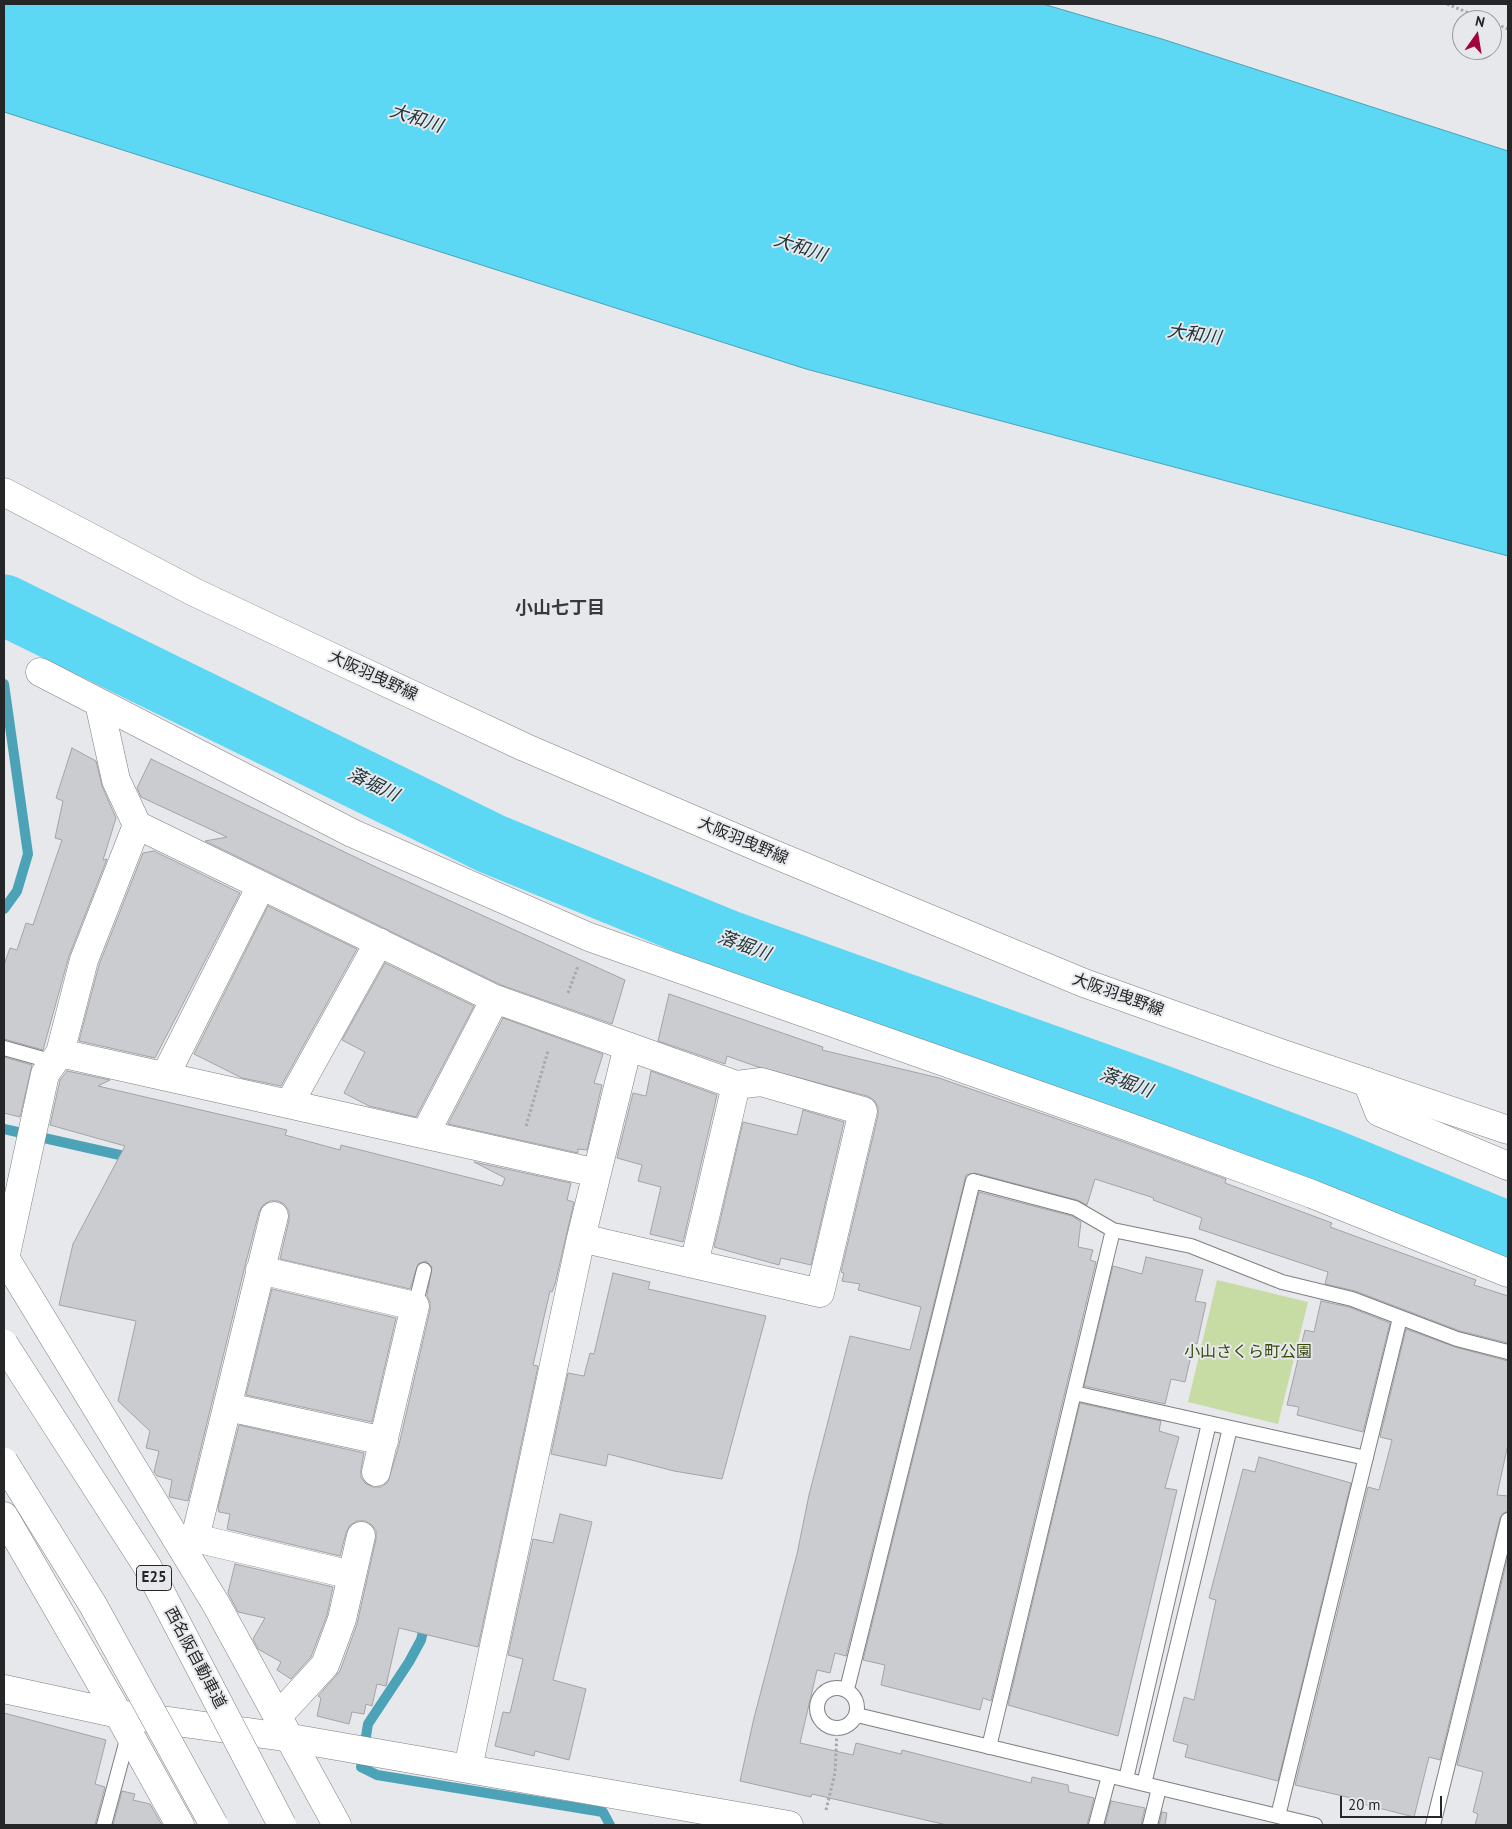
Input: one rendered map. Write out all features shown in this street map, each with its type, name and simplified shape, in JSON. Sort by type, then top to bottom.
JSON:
[{"type":"main road","name":"大阪羽曳野線","points":[[4,492],[194,592],[533,751],[769,852],[1084,983],[1508,1130]]},
{"type":"main road","points":[[40,672],[352,833],[589,937],[1138,1130],[1312,1194],[1508,1273]]},
{"type":"main road","points":[[99,703],[116,780],[137,825],[495,999],[736,1085],[761,1082],[863,1111],[820,1293],[581,1238]]},
{"type":"main road","points":[[137,825],[84,960],[57,1058],[45,1074],[5,1257],[188,1540],[337,1825]]},
{"type":"main road","points":[[165,1076],[262,886]]},
{"type":"main road","points":[[289,1104],[379,942]]},
{"type":"main road","points":[[424,1134],[495,999]]},
{"type":"main road","points":[[468,1768],[581,1238],[628,1046]]},
{"type":"main road","points":[[57,1058],[165,1076],[597,1173]]},
{"type":"main road","points":[[1367,1082],[1379,1112],[1508,1166]]},
{"type":"main road","points":[[694,1264],[736,1085]]},
{"type":"main road","points":[[188,1540],[228,1407],[274,1216]]},
{"type":"main road","points":[[260,1270],[415,1306],[376,1472]]},
{"type":"main road","name":"西名阪自動車道","points":[[4,1344],[147,1566],[282,1825]]},
{"type":"main road","points":[[228,1407],[384,1441]]},
{"type":"main road","points":[[4,1462],[94,1605],[214,1825]]},
{"type":"main road","points":[[4,1516],[124,1723],[180,1825]]},
{"type":"main road","points":[[278,1714],[325,1665],[342,1619],[361,1536]]},
{"type":"main road","points":[[188,1540],[352,1575]]},
{"type":"main road","points":[[4,1689],[124,1723],[292,1738],[468,1768],[759,1822],[789,1825]]},
{"type":"lane","points":[[4,1048],[57,1058]]},
{"type":"lane","points":[[846,1689],[973,1181],[1075,1208],[1113,1230],[1191,1246],[1282,1282],[1352,1300],[1457,1339],[1508,1352]]},
{"type":"lane","points":[[989,1747],[1113,1230]]},
{"type":"lane","points":[[415,1306],[424,1270]]},
{"type":"lane","points":[[1278,1816],[1400,1318]]},
{"type":"lane","points":[[1074,1393],[1366,1458]]},
{"type":"lane","points":[[1126,1780],[1209,1423]]},
{"type":"lane","points":[[1144,1784],[1230,1428]]},
{"type":"lane","points":[[1433,1825],[1508,1520]]},
{"type":"lane","points":[[830,1688],[846,1689],[856,1698],[858,1706],[856,1715],[851,1724],[831,1728],[822,1722],[817,1714],[817,1704],[822,1694],[830,1688]]},
{"type":"lane","points":[[856,1715],[1315,1825]]},
{"type":"lane","points":[[104,1825],[124,1723]]},
{"type":"lane","points":[[1096,1825],[1109,1776]]},
{"type":"lane","points":[[1150,1825],[1159,1788]]},
{"type":"path","points":[[1447,4],[1462,10]]},
{"type":"path","points":[[517,1155],[557,1021],[589,937]]},
{"type":"path","points":[[826,1810],[835,1773],[838,1728]]},
{"type":"green space","name":"小山さくら町公園","points":[[1217,1280],[1308,1302],[1278,1424],[1188,1402]]},
{"type":"water","name":"大和川","points":[[4,4],[1043,4],[1162,39],[1508,151],[1508,556],[806,369],[4,112]]},
{"type":"building","points":[[72,748],[96,761],[102,786],[116,818],[103,860],[107,859],[69,956],[43,1050],[4,1039],[4,965],[10,948],[17,950],[26,923],[33,925],[62,840],[55,838],[63,801],[56,798]]},
{"type":"building","points":[[151,759],[380,869],[625,980],[612,1024],[501,985],[205,841],[227,837],[141,797],[137,788]]},
{"type":"building","points":[[154,851],[240,893],[155,1058],[79,1041],[99,965],[143,853]]},
{"type":"building","points":[[268,906],[357,949],[281,1086],[242,1078],[194,1054]]},
{"type":"building","points":[[385,963],[474,1006],[416,1117],[369,1106],[344,1093],[365,1052],[342,1040]]},
{"type":"building","points":[[669,994],[823,1047],[822,1050],[939,1078],[1124,1142],[1226,1179],[1225,1183],[1332,1223],[1330,1227],[1476,1280],[1474,1285],[1508,1296],[1508,1343],[1460,1331],[1355,1291],[1325,1284],[1328,1272],[1199,1229],[1202,1218],[1153,1200],[1154,1198],[1095,1179],[1087,1205],[1077,1200],[975,1173],[966,1175],[846,1656],[835,1653],[830,1673],[817,1670],[800,1743],[853,1755],[856,1743],[901,1754],[902,1750],[1031,1783],[1032,1777],[1068,1785],[1069,1792],[1094,1798],[1087,1825],[947,1825],[812,1794],[811,1797],[740,1781],[754,1718],[797,1554],[809,1495],[850,1336],[910,1350],[921,1307],[858,1290],[860,1284],[842,1281],[844,1273],[841,1272],[878,1115],[878,1107],[874,1100],[867,1096],[758,1067],[727,1056],[725,1064],[658,1041]]},
{"type":"building","points":[[503,1018],[603,1054],[594,1083],[602,1085],[587,1150],[578,1149],[578,1153],[448,1124]]},
{"type":"building","points":[[4,1057],[32,1065],[20,1117],[4,1113]]},
{"type":"building","points":[[67,1071],[110,1080],[98,1086],[287,1130],[285,1135],[340,1150],[341,1145],[502,1186],[505,1178],[474,1162],[571,1183],[567,1200],[574,1202],[555,1284],[552,1292],[550,1291],[533,1365],[538,1366],[478,1647],[399,1628],[386,1686],[377,1684],[372,1706],[366,1704],[364,1714],[352,1712],[349,1724],[317,1716],[321,1698],[318,1696],[340,1671],[357,1624],[376,1539],[376,1531],[372,1525],[365,1521],[357,1521],[350,1525],[340,1556],[227,1529],[230,1514],[219,1512],[218,1508],[239,1425],[364,1453],[361,1477],[365,1483],[373,1487],[381,1487],[388,1482],[399,1445],[430,1310],[430,1302],[427,1296],[432,1267],[426,1261],[418,1264],[410,1289],[280,1259],[289,1220],[289,1211],[284,1204],[278,1201],[270,1201],[263,1205],[259,1212],[245,1266],[188,1501],[169,1497],[172,1480],[157,1476],[154,1472],[159,1451],[146,1448],[150,1431],[118,1401],[136,1321],[59,1305],[73,1244],[125,1146],[50,1125],[60,1080]]},
{"type":"building","points":[[651,1071],[717,1095],[683,1242],[650,1234],[661,1187],[638,1181],[642,1165],[617,1158],[633,1093],[646,1096]]},
{"type":"building","points":[[803,1110],[844,1122],[811,1265],[781,1258],[779,1265],[714,1247],[743,1122],[797,1135]]},
{"type":"building","points":[[979,1192],[1072,1216],[1081,1222],[1078,1247],[1093,1250],[1090,1260],[1096,1262],[991,1701],[983,1698],[980,1710],[881,1685],[885,1665],[863,1660]]},
{"type":"building","points":[[1146,1257],[1203,1270],[1195,1301],[1206,1303],[1197,1344],[1194,1343],[1185,1382],[1171,1379],[1165,1404],[1084,1386],[1113,1266],[1142,1274]]},
{"type":"building","points":[[613,1273],[650,1282],[648,1289],[766,1316],[722,1479],[674,1471],[608,1454],[606,1466],[551,1454],[568,1373],[584,1376],[590,1353],[594,1354]]},
{"type":"building","points":[[272,1289],[396,1318],[372,1422],[246,1395]]},
{"type":"building","points":[[1321,1301],[1349,1307],[1390,1323],[1363,1432],[1297,1415],[1299,1407],[1287,1405],[1305,1330],[1314,1332]]},
{"type":"building","points":[[1406,1329],[1455,1347],[1508,1361],[1508,1444],[1497,1495],[1508,1496],[1508,1511],[1502,1514],[1500,1518],[1440,1760],[1429,1757],[1414,1817],[1359,1803],[1360,1800],[1295,1785],[1368,1487],[1379,1490],[1392,1440],[1380,1437]]},
{"type":"building","points":[[1080,1403],[1161,1421],[1159,1431],[1179,1437],[1165,1488],[1177,1490],[1118,1736],[1008,1705]]},
{"type":"building","points":[[1259,1457],[1351,1483],[1278,1781],[1185,1757],[1188,1745],[1173,1741],[1184,1697],[1194,1700],[1216,1600],[1209,1598],[1243,1469],[1255,1472]]},
{"type":"building","points":[[560,1514],[592,1522],[553,1680],[586,1689],[569,1760],[535,1751],[534,1756],[495,1746],[503,1712],[510,1713],[523,1659],[508,1655],[533,1539],[553,1543]]},
{"type":"building","points":[[1508,1556],[1508,1825],[1475,1825],[1478,1814],[1473,1812],[1483,1772],[1457,1765]]},
{"type":"building","points":[[235,1564],[333,1587],[327,1615],[311,1657],[291,1679],[277,1670],[281,1662],[258,1649],[253,1639],[265,1618],[238,1612],[228,1593]]},
{"type":"building","points":[[4,1713],[106,1740],[95,1784],[105,1787],[95,1825],[4,1825]]},
{"type":"building","points":[[122,1791],[135,1794],[133,1800],[150,1804],[162,1825],[113,1825]]},
{"type":"building","points":[[1111,1801],[1145,1808],[1141,1825],[1105,1825]]},
{"type":"building","points":[[1162,1812],[1167,1813],[1165,1825],[1159,1825]]},
{"type":"waterway","name":"落堀川","points":[[4,605],[492,844],[729,941],[1162,1096],[1327,1158],[1508,1232]]},
{"type":"waterway","points":[[4,684],[28,854],[17,891],[4,909]]},
{"type":"waterway","points":[[4,1129],[133,1158]]},
{"type":"waterway","points":[[425,1622],[421,1640],[409,1662],[368,1724],[361,1767],[377,1775],[603,1812],[610,1825]]},
{"type":"district","name":"小山七丁目","points":[[560,609]]}]
